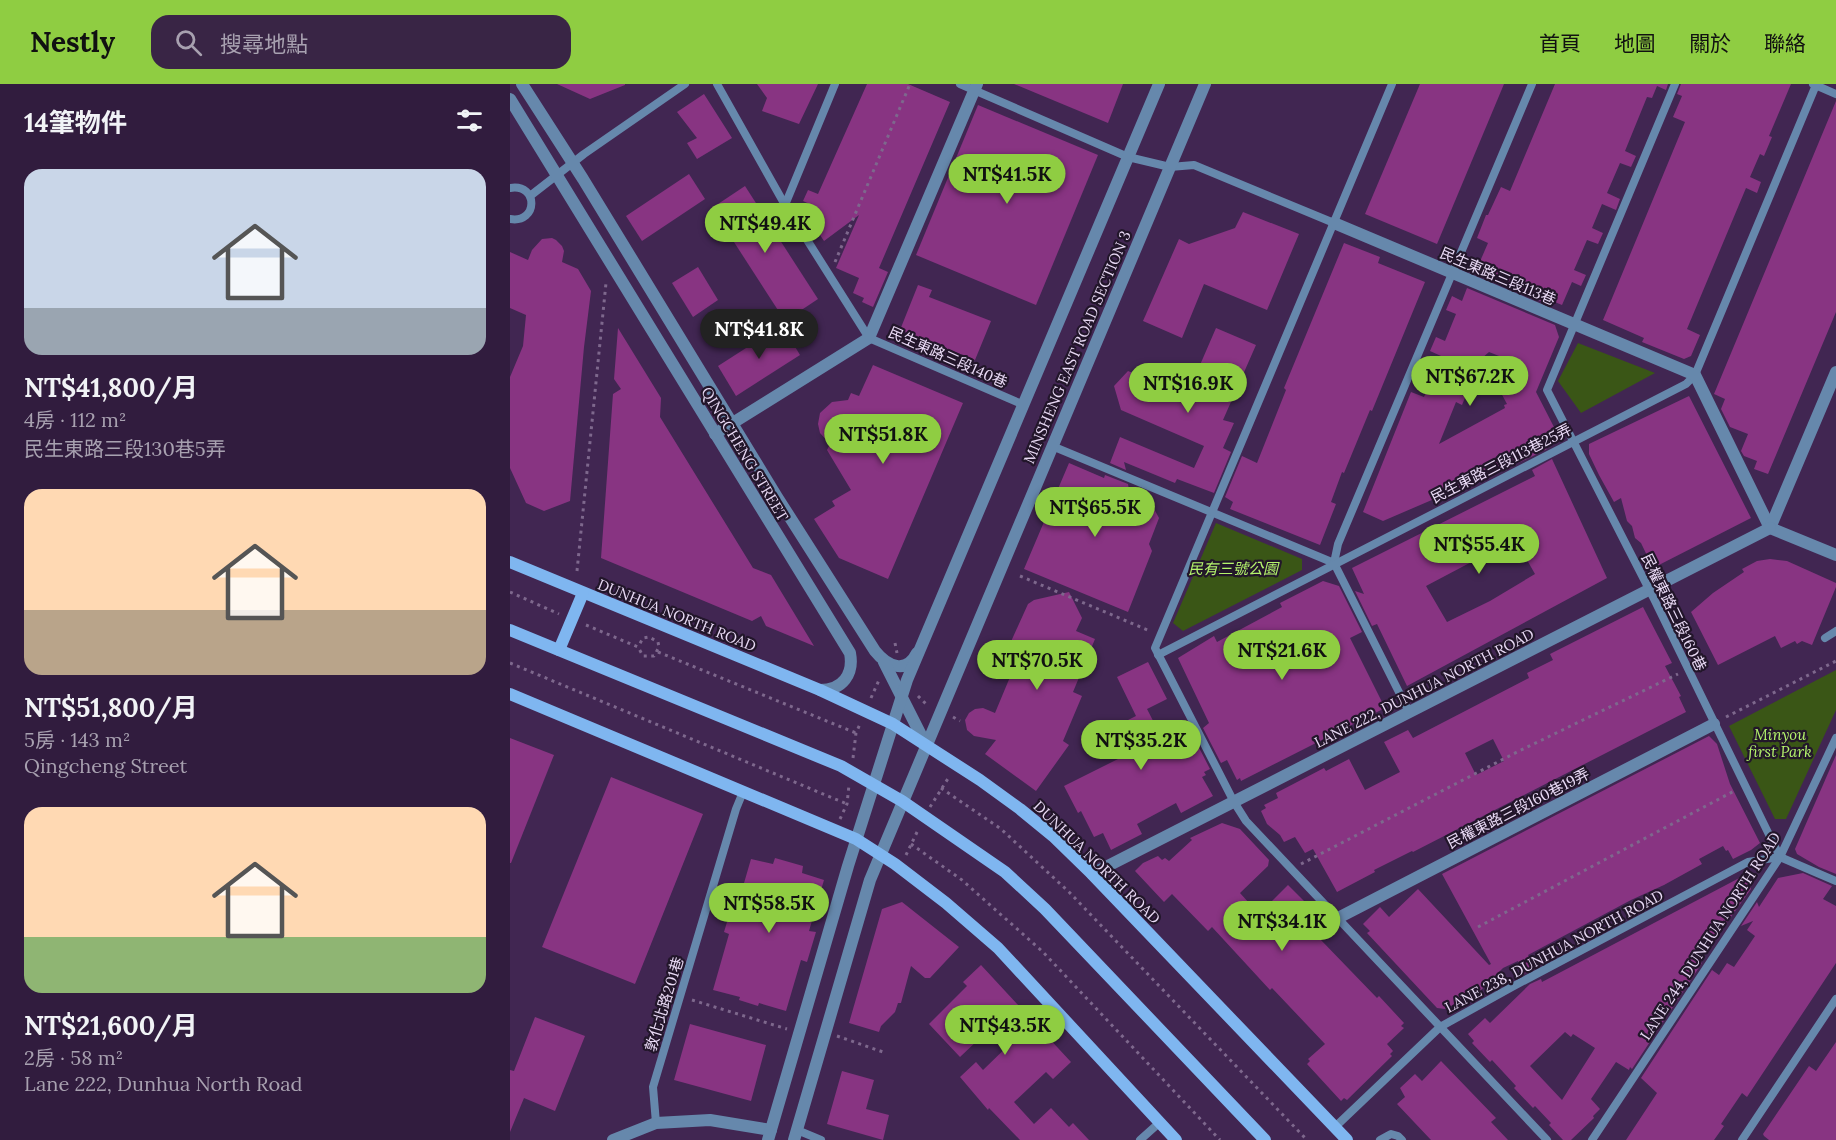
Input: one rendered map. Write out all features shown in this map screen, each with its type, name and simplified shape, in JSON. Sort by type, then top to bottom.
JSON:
[{"type":"main road","name":"DUNHUA NORTH ROAD","points":[[510,562],[820,690],[863,716],[893,724],[980,780],[1053,836],[1092,874],[1347,1140]]},
{"type":"main road","points":[[559,650],[583,593]]},
{"type":"main road","points":[[510,630],[841,766],[902,801],[1005,872],[1046,909],[1265,1140]]},
{"type":"main road","points":[[510,694],[856,839],[881,854],[946,903],[998,948],[1176,1140]]},
{"type":"street","name":"QINGCHENG STREET","points":[[522,84],[573,163],[783,506],[884,662],[926,745]]},
{"type":"street","name":"MINSHENG EAST ROAD SECTION 3","points":[[770,1135],[856,839],[902,696],[1159,84]]},
{"type":"street","name":"MINSHENG EAST ROAD SECTION 3","points":[[796,1135],[868,886],[1205,84]]},
{"type":"street","points":[[716,434],[868,338],[976,87]]},
{"type":"street","name":"QINGCHENG STREET","points":[[510,99],[850,653],[852,663],[847,678],[835,688],[820,690]]},
{"type":"street","name":"民生東路三段113巷","points":[[1334,223],[1695,375]]},
{"type":"street","points":[[1770,528],[1836,372]]},
{"type":"street","points":[[1695,375],[1770,528],[1835,551]]},
{"type":"street","name":"LANE 222, DUNHUA NORTH ROAD","points":[[1092,874],[1770,528]]},
{"type":"street","points":[[884,662],[891,665],[907,664],[914,660],[921,647]]},
{"type":"street","name":"民權東路三段160巷19弄","points":[[1336,919],[1714,724]]},
{"type":"street","points":[[613,1140],[656,1123],[710,1120],[770,1135]]},
{"type":"lane","points":[[530,196],[686,84]]},
{"type":"lane","name":"民生東路三段140巷","points":[[717,84],[785,205],[868,338],[1024,405]]},
{"type":"lane","points":[[785,205],[835,84]]},
{"type":"lane","name":"民生東路三段113巷","points":[[960,84],[976,87],[1128,157],[1170,167],[1194,165],[1334,223]]},
{"type":"lane","points":[[1392,84],[1155,648],[1246,821],[1547,1140]]},
{"type":"lane","points":[[1409,712],[1334,563],[1338,544],[1532,84]]},
{"type":"lane","name":"民權東路三段160巷","points":[[1676,84],[1547,390],[1649,590],[1780,857]]},
{"type":"lane","points":[[1695,375],[1814,85],[1836,94]]},
{"type":"lane","points":[[510,188],[521,188],[530,196],[532,204],[530,212],[524,218],[510,219]]},
{"type":"lane","name":"民生東路三段113巷25弄","points":[[1158,655],[1686,384],[1695,375]]},
{"type":"lane","points":[[1052,446],[1334,563]]},
{"type":"lane","points":[[1825,638],[1836,632]]},
{"type":"lane","name":"LANE 244, DUNHUA NORTH ROAD","points":[[1592,1140],[1780,857],[1836,738]]},
{"type":"lane","name":"敦化北路201巷","points":[[656,1123],[653,1087],[743,792]]},
{"type":"lane","points":[[1780,857],[1836,881]]},
{"type":"lane","name":"LANE 238, DUNHUA NORTH ROAD","points":[[1335,1127],[1440,1027],[1748,862],[1780,857]]},
{"type":"lane","points":[[1742,1140],[1836,999]]},
{"type":"lane","points":[[1140,1140],[1160,1123]]},
{"type":"lane","points":[[1380,1140],[1391,1134],[1402,1140]]},
{"type":"lane","points":[[796,1135],[820,1140]]},
{"type":"path","points":[[829,275],[910,84]]},
{"type":"path","points":[[577,571],[606,278]]},
{"type":"path","points":[[1020,576],[1160,635]]},
{"type":"path","points":[[510,592],[559,614]]},
{"type":"path","points":[[586,625],[638,647],[643,656],[654,656],[658,652],[658,642],[654,638],[644,638],[638,647]]},
{"type":"path","points":[[658,652],[856,733]]},
{"type":"path","points":[[1714,724],[1836,661]]},
{"type":"path","points":[[853,753],[856,733],[884,662]]},
{"type":"path","points":[[510,663],[847,804]]},
{"type":"path","points":[[1292,869],[1519,751],[1688,669]]},
{"type":"path","points":[[929,808],[947,779]]},
{"type":"path","points":[[1478,927],[1744,785]]},
{"type":"path","points":[[941,789],[1001,829],[1069,892],[1307,1140]]},
{"type":"path","points":[[842,814],[849,793]]},
{"type":"path","points":[[906,854],[914,838]]},
{"type":"path","points":[[911,844],[962,880],[1043,952],[1220,1140]]},
{"type":"path","points":[[692,1000],[789,1029]]},
{"type":"path","points":[[837,1036],[883,1052]]},
{"type":"green space","points":[[1578,343],[1655,373],[1581,413],[1558,381]]},
{"type":"green space","name":"民有三號公園","points":[[1216,523],[1302,559],[1302,570],[1183,631],[1173,623]]},
{"type":"green space","name":"Minyou first Park","points":[[1836,670],[1836,710],[1786,819],[1775,819],[1729,726]]},
{"type":"building","points":[[557,84],[625,84],[625,85],[590,99]]},
{"type":"building","points":[[757,84],[818,84],[799,124],[762,111],[767,98]]},
{"type":"building","points":[[867,84],[908,84],[950,102],[879,268],[888,272],[873,307],[862,302],[864,298],[853,293],[859,278],[836,268],[859,215],[824,241],[810,220],[816,207],[803,201],[808,190],[818,194]]},
{"type":"building","points":[[1014,84],[1123,84],[1108,123]]},
{"type":"building","points":[[1420,84],[1504,84],[1437,244],[1365,214]]},
{"type":"building","points":[[1555,84],[1668,84],[1666,90],[1657,86],[1652,98],[1647,97],[1625,151],[1636,156],[1631,167],[1620,163],[1607,193],[1620,199],[1616,210],[1602,204],[1592,228],[1603,233],[1598,244],[1587,240],[1574,270],[1586,275],[1581,286],[1572,282],[1562,305],[1545,298],[1547,304],[1475,273],[1488,243],[1477,238],[1486,215],[1501,187],[1510,191]]},
{"type":"building","points":[[1681,84],[1791,84],[1769,136],[1772,137],[1764,156],[1760,154],[1750,177],[1761,182],[1757,193],[1746,188],[1687,329],[1700,335],[1691,356],[1684,359],[1642,342],[1644,338],[1603,320],[1685,122],[1673,117],[1682,96],[1677,94]]},
{"type":"building","points":[[704,94],[732,138],[697,159],[687,143],[697,138],[677,112]]},
{"type":"building","points":[[1836,101],[1836,312],[1768,474],[1754,469],[1757,461],[1744,456],[1741,451],[1748,434],[1730,427],[1721,409],[1725,399],[1714,394]]},
{"type":"building","points":[[978,105],[1098,155],[1036,305],[916,255]]},
{"type":"building","points":[[689,174],[705,199],[642,241],[626,216]]},
{"type":"building","points":[[745,186],[818,299],[785,321],[712,208]]},
{"type":"building","points":[[1243,212],[1299,234],[1267,310],[1204,284],[1182,338],[1143,321],[1179,239],[1189,244],[1235,228]]},
{"type":"building","points":[[552,238],[562,246],[564,251],[562,262],[578,269],[591,291],[570,501],[544,511],[526,503],[510,468],[510,377],[523,346],[526,315],[510,308],[510,252],[528,260],[532,250],[542,239]]},
{"type":"building","points":[[1344,243],[1380,257],[1378,263],[1425,282],[1372,411],[1370,410],[1344,473],[1342,472],[1331,502],[1336,504],[1320,545],[1230,509],[1233,502],[1225,497],[1242,456],[1257,463],[1286,390],[1284,388]]},
{"type":"building","points":[[698,267],[718,300],[693,317],[672,283]]},
{"type":"building","points":[[918,285],[932,290],[929,297],[991,321],[975,360],[900,330]]},
{"type":"building","points":[[1467,288],[1555,325],[1559,337],[1536,392],[1556,431],[1553,441],[1545,445],[1547,449],[1527,459],[1383,521],[1363,512],[1411,392],[1424,397],[1441,356],[1430,351],[1436,337],[1445,341],[1456,314],[1446,310],[1452,296],[1462,301]],"holes":[[[1489,352],[1509,360],[1500,391],[1507,404],[1504,405],[1505,408],[1439,444],[1456,402],[1462,405],[1481,359]]]},
{"type":"building","points":[[782,325],[800,355],[736,396],[718,366]]},
{"type":"building","points":[[618,328],[661,398],[660,417],[753,568],[771,575],[814,646],[766,626],[761,616],[752,621],[601,558],[613,394],[621,389],[614,379]]},
{"type":"building","points":[[1216,328],[1256,345],[1223,420],[1234,423],[1223,448],[1231,452],[1214,493],[1177,479],[1175,483],[1124,462],[1126,470],[1110,463],[1120,437],[1194,468],[1204,446],[1121,410],[1114,386],[1128,371],[1187,395]]},
{"type":"building","points":[[873,365],[963,403],[888,579],[839,558],[814,519],[835,506],[832,501],[851,490],[827,450],[830,444],[820,433],[818,424],[820,413],[832,402],[848,400],[851,393],[859,396]]},
{"type":"building","points":[[1689,396],[1751,518],[1653,568],[1641,543],[1635,538],[1632,526],[1627,521],[1621,498],[1614,502],[1599,475],[1589,454],[1589,444]]},
{"type":"building","points":[[1552,459],[1607,578],[1407,686],[1377,624],[1372,626],[1355,591],[1364,594],[1352,568],[1535,476],[1532,470]],"holes":[[[1515,539],[1535,574],[1490,601],[1447,622],[1426,586]]]},
{"type":"building","points":[[1069,463],[1104,478],[1105,475],[1128,484],[1130,495],[1153,507],[1159,518],[1149,544],[1152,551],[1128,612],[1024,569]]},
{"type":"building","points":[[1770,559],[1787,561],[1836,583],[1812,645],[1802,641],[1797,644],[1795,641],[1781,648],[1775,636],[1718,665],[1691,612],[1713,593],[1744,572],[1742,569],[1757,561]]},
{"type":"building","points":[[1323,581],[1339,586],[1362,632],[1350,638],[1385,708],[1241,781],[1240,778],[1237,780],[1227,760],[1221,763],[1203,728],[1209,723],[1178,658],[1214,636],[1217,642],[1282,607],[1280,603]]},
{"type":"building","points":[[1069,592],[1082,618],[1076,631],[1095,639],[1073,692],[1082,696],[1063,741],[1069,745],[1036,791],[985,754],[996,740],[974,736],[967,730],[965,720],[975,709],[983,708],[995,713],[1015,665],[1009,656],[1009,646],[1028,604],[1034,600]]},
{"type":"building","points":[[1643,607],[1672,663],[1665,666],[1681,696],[1679,697],[1686,712],[1374,870],[1375,872],[1337,892],[1313,849],[1305,853],[1295,837],[1284,842],[1280,835],[1267,824],[1261,811],[1266,808],[1264,805],[1278,798],[1276,793],[1324,768],[1326,771],[1349,759],[1365,790],[1400,772],[1384,742],[1408,730],[1413,738],[1529,678],[1527,673],[1553,660],[1550,654]],"holes":[[[1493,739],[1504,761],[1476,775],[1465,753]]]},
{"type":"building","points":[[1148,662],[1167,699],[1147,709],[1167,748],[1192,734],[1210,769],[1204,772],[1206,775],[1202,777],[1213,796],[1181,813],[1176,803],[1137,824],[1142,834],[1111,850],[1103,833],[1094,837],[1081,811],[1078,813],[1064,786],[1130,753],[1116,726],[1136,716],[1117,677]]},
{"type":"building","points":[[1709,736],[1717,744],[1730,784],[1760,843],[1751,850],[1733,859],[1723,846],[1699,859],[1702,864],[1528,955],[1535,968],[1524,974],[1518,961],[1503,968],[1478,993],[1474,988],[1459,1002],[1445,1009],[1437,1008],[1367,933],[1370,931],[1363,924],[1380,907],[1389,917],[1418,889],[1489,965],[1491,964],[1442,874]]},
{"type":"building","points":[[510,738],[554,755],[511,863],[510,863]]},
{"type":"building","points":[[1836,755],[1836,874],[1797,854],[1795,849]]},
{"type":"building","points":[[611,777],[703,814],[635,984],[542,947]]},
{"type":"building","points":[[1222,823],[1240,829],[1269,860],[1268,866],[1240,893],[1259,914],[1288,885],[1331,928],[1320,939],[1404,1023],[1401,1026],[1404,1028],[1387,1044],[1393,1051],[1390,1054],[1392,1056],[1347,1100],[1344,1098],[1341,1101],[1307,1064],[1310,1061],[1308,1059],[1325,1044],[1272,988],[1270,990],[1212,927],[1208,931],[1172,894],[1164,902],[1135,871],[1143,863],[1158,856],[1162,860],[1165,858],[1169,861],[1192,840],[1190,838]]},
{"type":"building","points":[[775,858],[803,866],[802,873],[824,880],[809,931],[816,932],[807,962],[801,960],[786,1011],[759,1003],[758,1006],[739,1000],[740,997],[713,990],[729,934],[724,932],[730,912],[735,914],[751,859],[773,864]]},
{"type":"building","points":[[1803,873],[1832,886],[1823,899],[1836,906],[1836,963],[1747,1097],[1742,1093],[1721,1124],[1724,1126],[1714,1140],[1626,1140],[1657,1093],[1641,1078],[1712,970],[1719,975],[1727,963],[1734,967],[1755,936],[1747,930],[1753,921],[1741,926],[1757,902],[1759,907],[1778,878]]},
{"type":"building","points":[[1745,875],[1751,889],[1713,942],[1690,955],[1702,963],[1632,1069],[1630,1067],[1629,1070],[1616,1062],[1591,1099],[1600,1109],[1571,1140],[1563,1140],[1549,1125],[1551,1123],[1514,1088],[1516,1086],[1492,1060],[1490,1062],[1472,1043],[1474,1041],[1468,1034],[1485,1018],[1490,1023],[1530,984],[1541,979],[1542,982]],"holes":[[[1565,1032],[1571,1037],[1573,1034],[1595,1048],[1562,1100],[1530,1066]]]},
{"type":"building","points":[[902,902],[959,947],[930,978],[925,978],[911,966],[901,1003],[898,1003],[895,1012],[881,1026],[879,1032],[849,1023],[882,909]]},
{"type":"building","points":[[981,965],[1071,1062],[1053,1079],[1046,1072],[1014,1102],[1034,1124],[1051,1108],[1069,1127],[1073,1123],[1089,1140],[1020,1140],[989,1108],[988,1110],[960,1077],[976,1062],[983,1070],[1015,1039],[998,1021],[960,1057],[929,1024],[967,986],[963,982]]},
{"type":"building","points":[[535,1017],[585,1036],[555,1111],[524,1098],[510,1132],[510,1070],[514,1071]]},
{"type":"building","points":[[690,1024],[766,1045],[751,1101],[674,1080]]},
{"type":"building","points":[[1836,1042],[1836,1140],[1769,1140],[1763,1134],[1809,1066],[1816,1071]]},
{"type":"building","points":[[1441,1061],[1496,1118],[1491,1122],[1508,1140],[1431,1140],[1397,1104],[1405,1097],[1400,1088],[1415,1074],[1422,1081]]},
{"type":"building","points":[[842,1071],[874,1080],[866,1109],[889,1115],[883,1140],[827,1124]]}]
